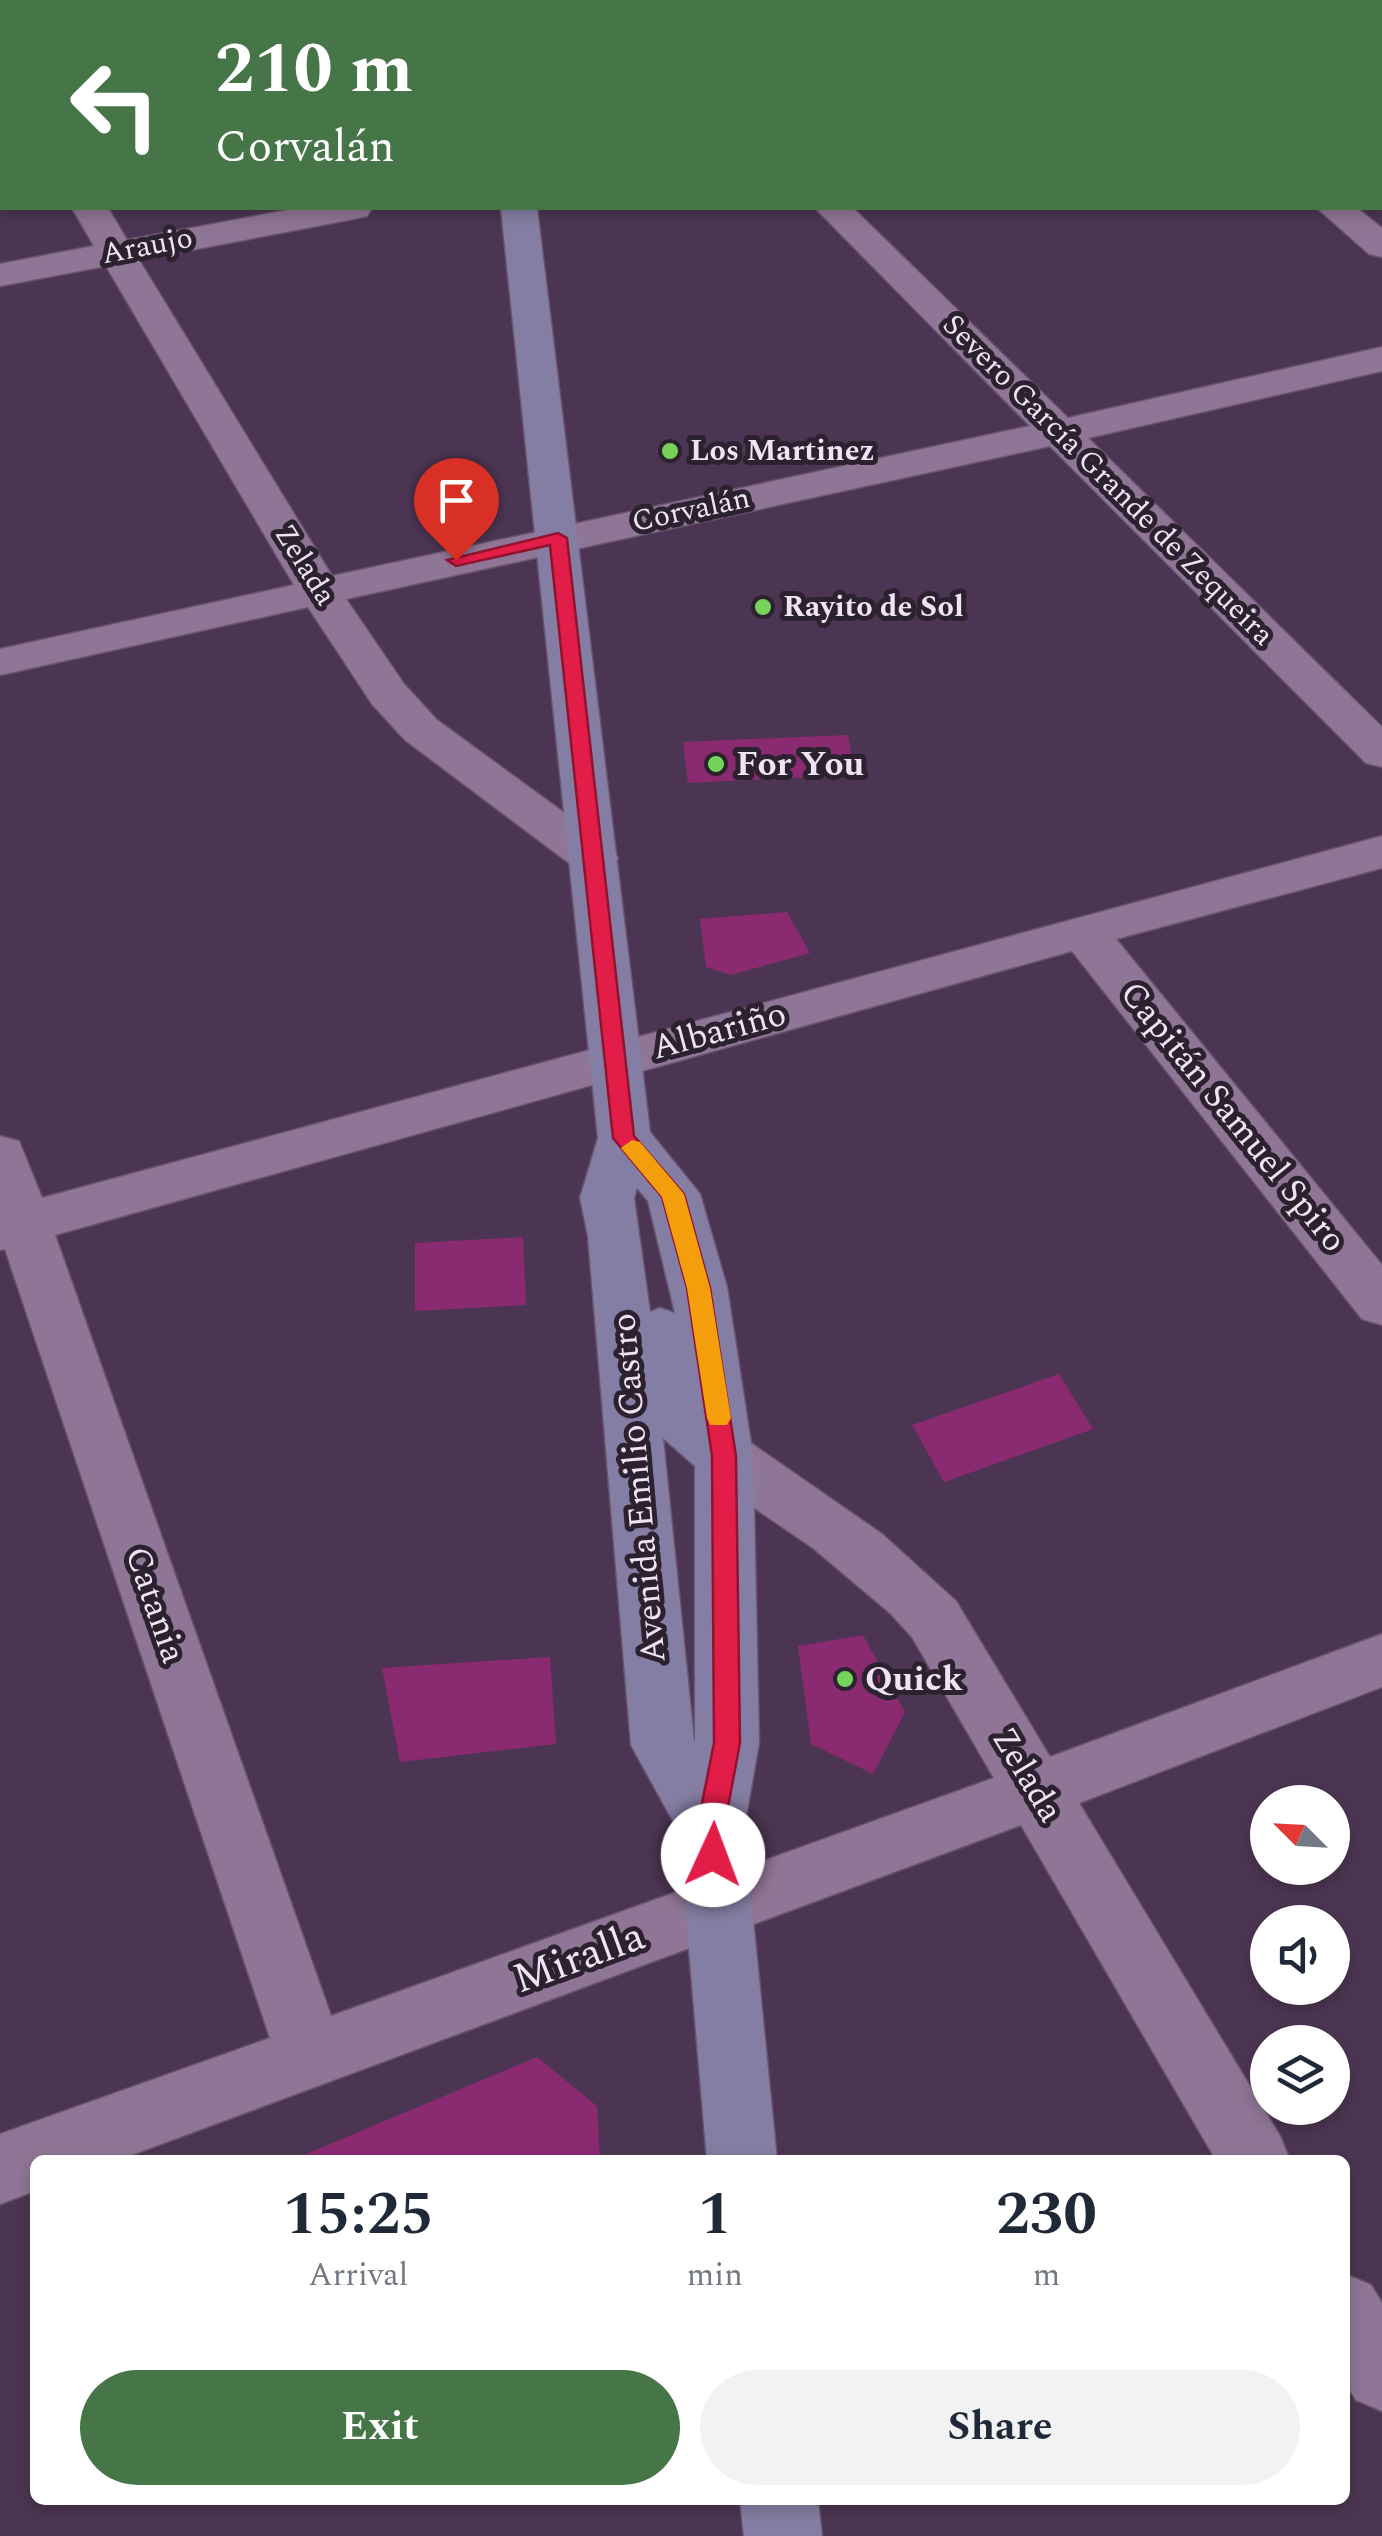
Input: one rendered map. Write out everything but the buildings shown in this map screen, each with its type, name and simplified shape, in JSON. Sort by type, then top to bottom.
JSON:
[{"type":"main road","name":"Avenida Emilio Castro","points":[[520,210],[624,1138],[607,1198],[614,1236],[663,1745],[711,1828]]},
{"type":"main road","name":"Avenida Emilio Castro","points":[[624,1138],[673,1194],[699,1288],[724,1456],[727,1743],[711,1828],[742,2155]]},
{"type":"main road","points":[[614,1236],[644,1271],[656,1293],[669,1403],[686,1428],[724,1456]]},
{"type":"main road","points":[[780,2505],[783,2536]]},
{"type":"street","name":"Zelada","points":[[91,210],[319,590],[388,694],[421,730],[531,816],[594,858]]},
{"type":"street","name":"Araujo","points":[[0,274],[343,210]]},
{"type":"street","name":"Severo García Grande de Zequeira","points":[[835,210],[1064,433],[1382,753]]},
{"type":"street","points":[[1337,210],[1382,246]]},
{"type":"street","name":"Corvalán","points":[[0,662],[558,538],[1064,433],[1382,359]]},
{"type":"street","name":"Albariño","points":[[11,1226],[1382,852]]},
{"type":"street","name":"Capitán Samuel Spiro","points":[[1083,931],[1382,1304]]},
{"type":"street","name":"Catania","points":[[0,1154],[11,1226],[310,2055]]},
{"type":"street","name":"Zelada","points":[[724,1456],[902,1583],[934,1619],[1252,2155]]},
{"type":"street","name":"Miralla","points":[[38,2155],[718,1909],[1382,1660]]},
{"type":"street","name":"Miralla","points":[[0,2169],[30,2158]]},
{"type":"street","points":[[1350,2320],[1382,2374]]},
{"type":"slow traffic","points":[[632,1148],[673,1194],[699,1288],[719,1418]]},
{"type":"place","name":"Los Martinez","points":[[670,451]]},
{"type":"place","name":"Rayito de Sol","points":[[763,607]]},
{"type":"place","name":"For You","points":[[716,764]]},
{"type":"place","name":"Quick","points":[[845,1679]]},
{"type":"route","points":[[456,560],[558,538],[624,1138],[673,1194],[699,1288],[724,1456],[727,1743],[711,1828],[713,1855]]}]
